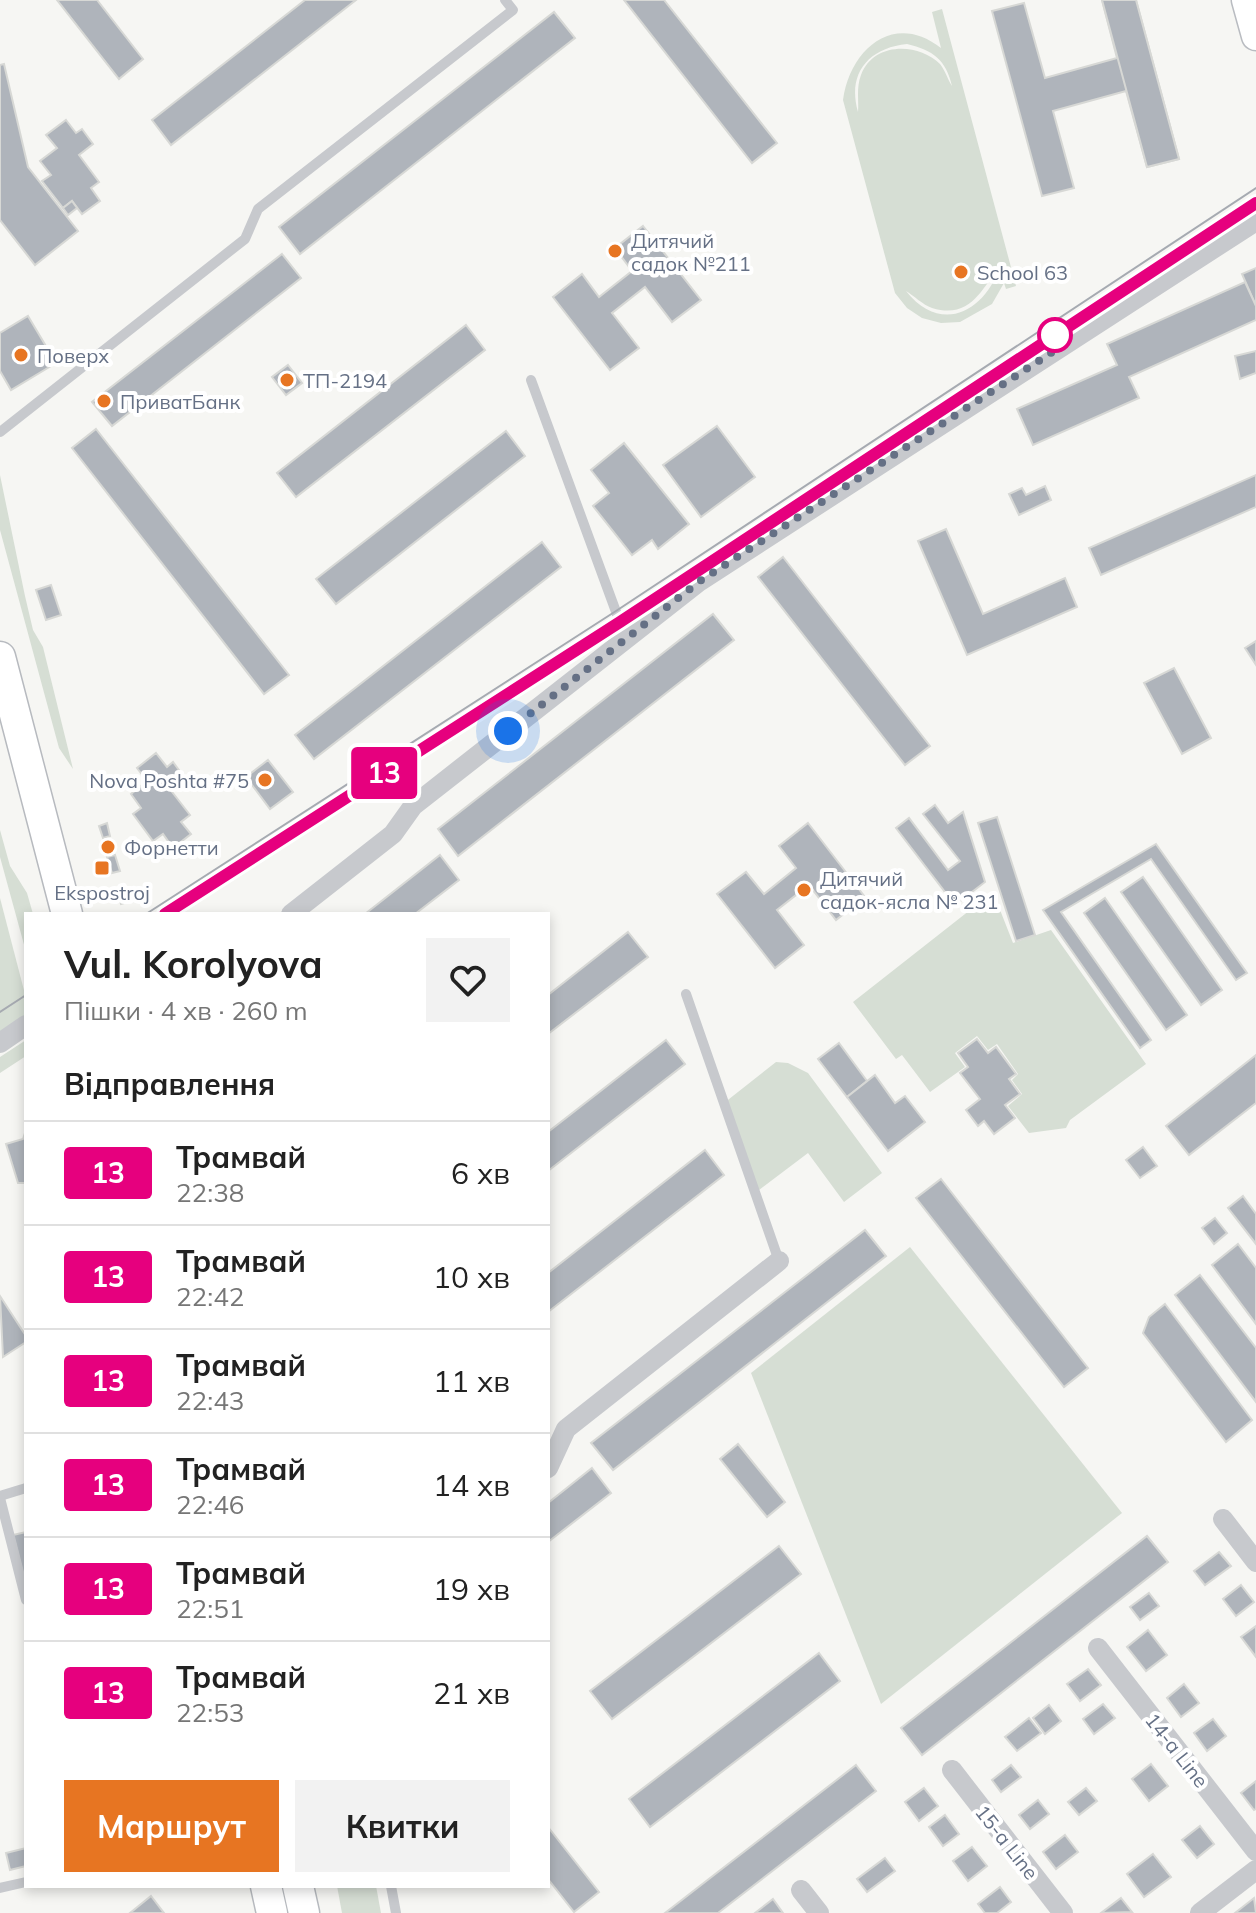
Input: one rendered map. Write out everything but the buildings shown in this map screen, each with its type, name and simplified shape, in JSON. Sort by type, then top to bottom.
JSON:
[{"type":"main road","points":[[1246,0],[1256,36]]},
{"type":"main road","points":[[0,657],[66,912]]},
{"type":"main road","points":[[266,1888],[272,1913]]},
{"type":"main road","points":[[298,1888],[304,1913]]},
{"type":"street","points":[[294,912],[393,834],[413,806],[712,573],[1256,221]]},
{"type":"street","points":[[0,1043],[24,1026]]},
{"type":"street","points":[[550,1464],[566,1429],[779,1261]]},
{"type":"street","points":[[1223,1519],[1256,1562]]},
{"type":"street","name":"14-a Line","points":[[1098,1648],[1256,1851]]},
{"type":"street","name":"15-a Line","points":[[952,1770],[1063,1913]]},
{"type":"street","points":[[1200,1913],[1256,1870]]},
{"type":"street","points":[[801,1890],[819,1913]]},
{"type":"lane","points":[[0,432],[245,239],[258,209],[513,10],[505,0]]},
{"type":"lane","points":[[531,380],[626,639]]},
{"type":"lane","points":[[686,994],[779,1261]]},
{"type":"lane","points":[[24,1489],[0,1497],[24,1592]]},
{"type":"lane","points":[[0,1888],[24,1882]]},
{"type":"lane","points":[[391,1888],[396,1913]]},
{"type":"shaded area","points":[[942,9],[1016,286],[1006,289],[1004,283],[992,304],[960,322],[941,323],[922,318],[907,308],[895,293],[843,100],[855,65],[877,41],[907,33],[941,48],[932,12]],"holes":[[[907,44],[924,49],[937,58],[946,69],[952,86],[942,66],[931,57],[908,49],[885,51],[875,56],[861,75],[858,112],[856,86],[864,65],[881,51]],[[1000,266],[984,296],[960,312],[947,315],[933,312],[906,291],[932,308],[957,310],[974,300]]]},
{"type":"shaded area","points":[[0,475],[33,630],[43,647],[73,769],[59,748],[0,530]]},
{"type":"shaded area","points":[[0,830],[10,866],[27,893],[32,912],[24,912],[24,945],[0,857]]},
{"type":"shaded area","points":[[993,892],[1013,943],[1051,930],[1146,1064],[1070,1120],[1066,1128],[1029,1133],[1008,1106],[1022,1094],[1012,1080],[1018,1074],[997,1044],[988,1050],[977,1036],[955,1053],[965,1067],[930,1092],[902,1055],[896,1059],[853,1002]]},
{"type":"shaded area","points":[[0,898],[24,990],[24,1018],[0,1034]]},
{"type":"shaded area","points":[[24,1041],[24,1057],[0,1073],[0,1057]]},
{"type":"shaded area","points":[[776,1062],[788,1063],[808,1073],[882,1173],[844,1202],[808,1153],[755,1193],[724,1103]]},
{"type":"shaded area","points":[[910,1247],[1122,1513],[881,1704],[751,1373]]},
{"type":"shaded area","points":[[337,1888],[376,1888],[381,1913],[342,1913]]},
{"type":"tram line","points":[[149,912],[616,611],[1256,188]]},
{"type":"tram line","points":[[462,724],[1256,203]]},
{"type":"tram line","name":"13","points":[[168,912],[620,622],[1256,203]]},
{"type":"tram line","points":[[0,1012],[24,996]]},
{"type":"place","name":"Дитячий садок №211","points":[[615,251]]},
{"type":"place","name":"School 63","points":[[961,272]]},
{"type":"place","name":"Поверх","points":[[21,355]]},
{"type":"place","name":"ТП-2194","points":[[287,380]]},
{"type":"place","name":"ПриватБанк","points":[[104,401]]},
{"type":"place","name":"Nova Poshta #75","points":[[265,780]]},
{"type":"place","name":"Форнетти","points":[[108,847]]},
{"type":"place","name":"Ekspostroj","points":[[102,868]]},
{"type":"place","name":"Дитячий садок-ясла № 231","points":[[804,890]]},
{"type":"route","points":[[508,731],[700,581],[1051,353],[1055,335]]}]
